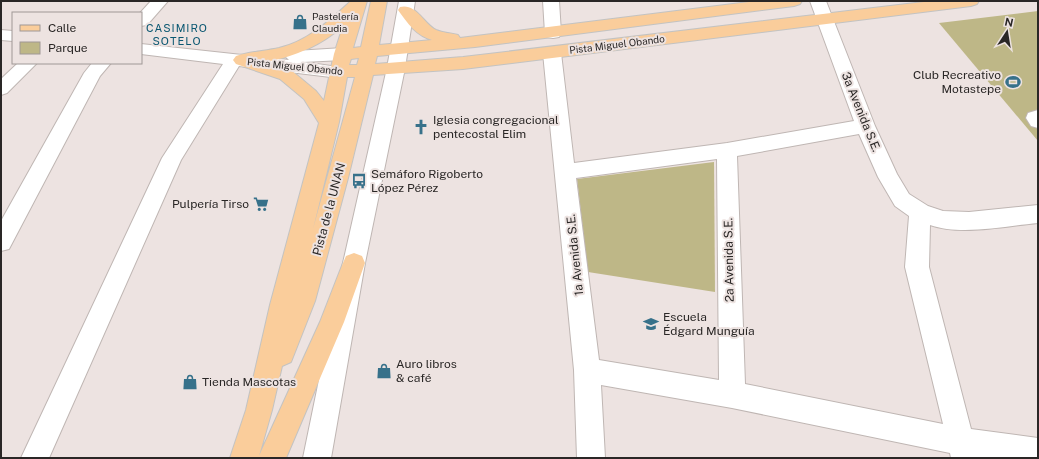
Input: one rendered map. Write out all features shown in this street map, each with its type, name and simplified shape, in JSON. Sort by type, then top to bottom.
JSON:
[{"type":"main road","name":"Pista de la UNAN","points":[[259,410],[282,305],[329,122],[341,63],[359,1]]},
{"type":"main road","points":[[238,60],[275,55],[304,46],[334,25],[359,1]]},
{"type":"main road","name":"Pista de la UNAN","points":[[244,458],[259,410],[303,301],[338,178],[367,61],[379,1]]},
{"type":"main road","name":"Pista Miguel Obando","points":[[397,58],[463,63],[552,43],[794,1]]},
{"type":"main road","name":"Pista Miguel Obando","points":[[341,63],[397,58],[475,42],[552,43],[825,18],[971,1]]},
{"type":"main road","points":[[406,6],[423,31],[442,38],[475,42]]},
{"type":"main road","points":[[238,60],[286,75],[310,95],[329,122]]},
{"type":"main road","points":[[272,458],[332,322],[354,263]]},
{"type":"street","points":[[142,20],[160,1]]},
{"type":"street","name":"1a Avenida S.E.","points":[[551,1],[552,43],[587,370],[591,458]]},
{"type":"street","name":"3a Avenida S.E.","points":[[818,1],[865,126],[888,177],[902,200],[920,212],[942,220],[969,221],[1038,214]]},
{"type":"street","points":[[317,458],[354,263],[397,58],[406,6]]},
{"type":"street","points":[[1,35],[12,36]]},
{"type":"street","name":"Pista Miguel Obando","points":[[142,49],[238,60],[341,63]]},
{"type":"street","points":[[35,458],[172,158],[238,60]]},
{"type":"street","points":[[1,89],[27,64]]},
{"type":"street","points":[[1,242],[93,73],[101,64]]},
{"type":"street","points":[[1038,117],[1035,118],[1038,121]]},
{"type":"street","points":[[566,172],[727,150],[865,126]]},
{"type":"street","name":"2a Avenida S.E.","points":[[727,150],[732,394]]},
{"type":"street","points":[[920,212],[917,267],[963,449]]},
{"type":"street","points":[[587,370],[732,394],[963,449],[1038,452]]},
{"type":"green space","name":"Club Recreativo Motastepe","points":[[1038,11],[1038,141],[939,23]]},
{"type":"green space","points":[[714,162],[715,292],[588,272],[577,179]]},
{"type":"place","name":"Pastelería Claudia","points":[[300,22]]},
{"type":"place","name":"Club Recreativo Motastepe","points":[[1013,82]]},
{"type":"place","name":"Iglesia congregacional pentecostal Elim","points":[[421,127]]},
{"type":"place","name":"Semáforo Rigoberto López Pérez","points":[[359,181]]},
{"type":"place","name":"Pulpería Tirso","points":[[261,204]]},
{"type":"place","name":"Escuela Édgard Munguía","points":[[651,324]]},
{"type":"place","name":"Auro libros & café","points":[[384,371]]},
{"type":"place","name":"Tienda Mascotas","points":[[190,382]]},
{"type":"district","name":"CASIMIRO SOTELO","points":[[177,34]]}]
